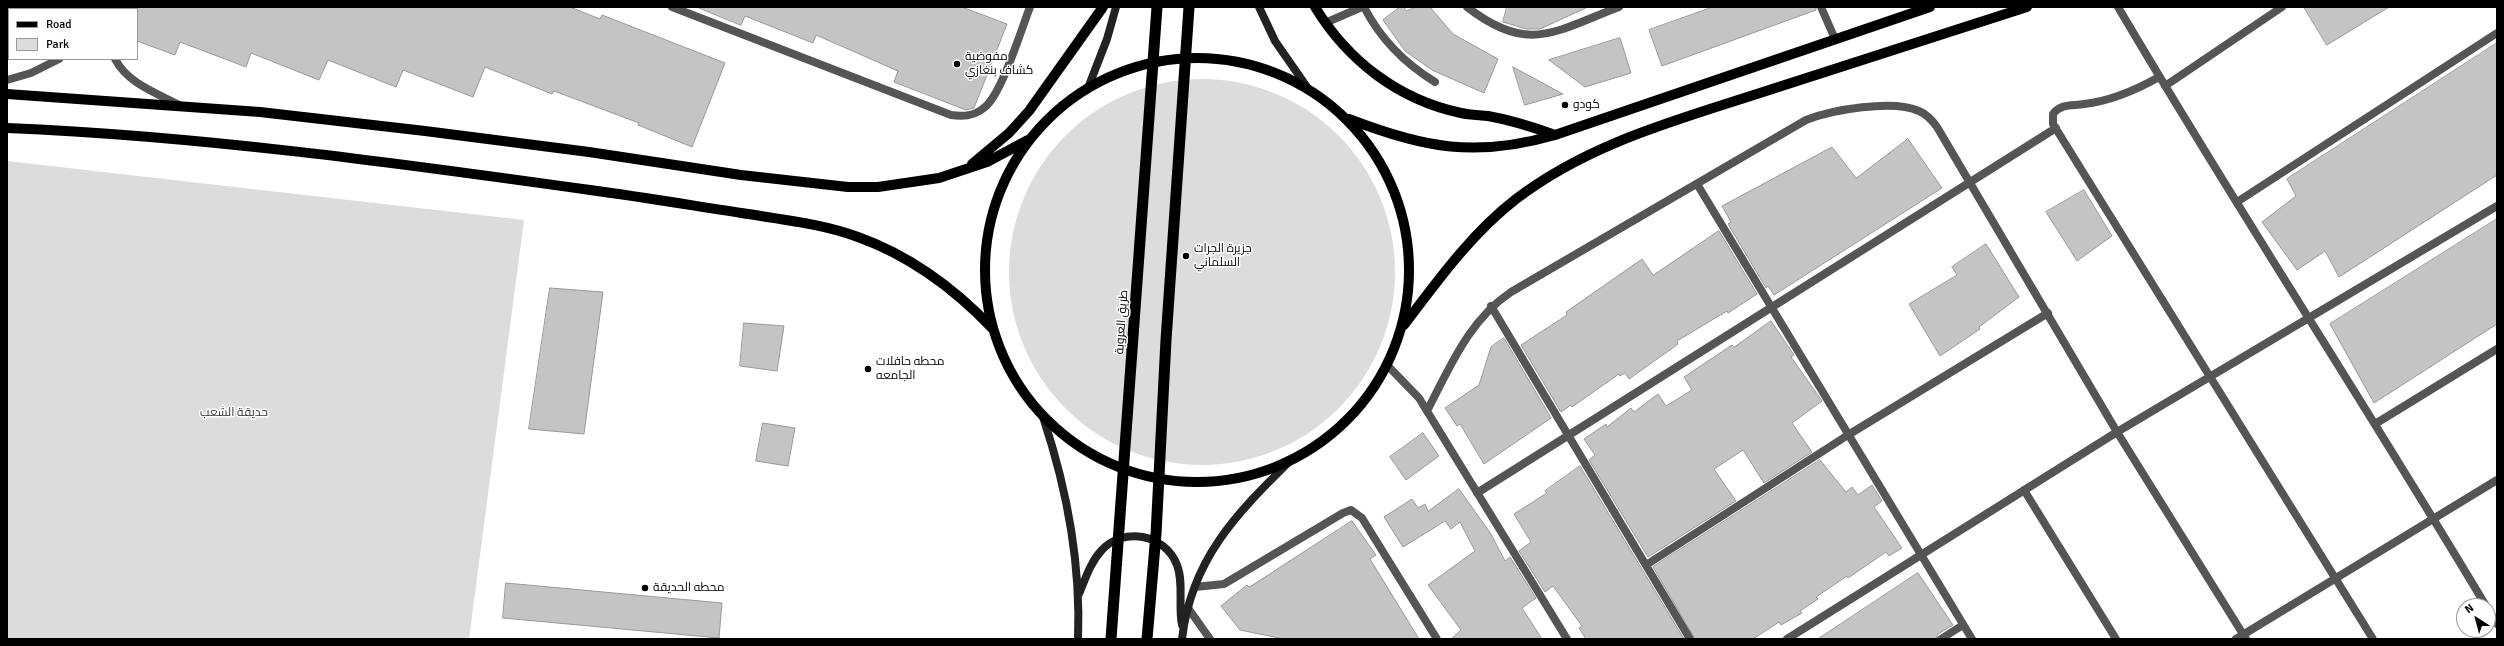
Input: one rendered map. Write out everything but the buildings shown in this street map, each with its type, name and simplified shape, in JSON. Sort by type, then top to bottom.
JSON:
[{"type":"highway","name":"طريق العروبة","points":[[1111,639],[1157,7]]},
{"type":"highway","points":[[1147,639],[1159,482],[1166,340],[1189,7]]},
{"type":"main road","points":[[963,170],[987,153],[1029,111],[1103,7]]},
{"type":"main road","points":[[1088,88],[1105,45],[1116,7]]},
{"type":"main road","points":[[1259,7],[1275,41],[1307,87]]},
{"type":"main road","points":[[1315,7],[1325,23],[1338,39],[1368,69],[1403,92],[1442,108],[1462,114],[1510,120],[1556,135]]},
{"type":"main road","points":[[1347,118],[1401,138],[1445,147],[1497,147],[1556,135],[1930,7]]},
{"type":"main road","points":[[1401,328],[1455,259],[1494,218],[1538,183],[1587,155],[1668,123],[2027,7]]},
{"type":"main road","points":[[1185,58],[1235,61],[1278,73],[1307,87],[1347,118],[1378,157],[1390,180],[1401,209],[1409,253],[1410,278],[1401,328],[1387,365],[1362,404],[1346,421],[1310,450],[1290,461],[1261,472],[1220,481],[1195,482],[1159,479],[1123,470],[1101,460],[1060,433],[1043,417],[1012,376],[993,329],[985,280],[989,229],[1004,181],[1031,138],[1067,102],[1088,88],[1135,67],[1185,58]]},
{"type":"main road","points":[[7,94],[260,112],[425,130],[589,152],[733,174],[848,187],[909,184],[963,170],[987,162],[1031,138]]},
{"type":"main road","points":[[7,128],[196,142],[346,158],[639,197],[814,225],[859,237],[902,256],[941,282],[993,329]]},
{"type":"main road","points":[[1043,417],[1067,505],[1078,596],[1078,639]]},
{"type":"main road","points":[[1182,639],[1188,608],[1203,566],[1226,528],[1290,461]]},
{"type":"main road","points":[[1078,596],[1095,558],[1110,543],[1130,536],[1152,540],[1163,546],[1176,564],[1180,575],[1179,609],[1183,630]]},
{"type":"street","points":[[672,7],[951,115],[960,116],[979,112],[992,100],[1029,9],[1020,7]]},
{"type":"street","points":[[1325,23],[1363,7],[1382,37],[1393,50],[1406,62],[1435,82]]},
{"type":"street","points":[[1467,7],[1496,28],[1507,32],[1530,36],[1551,32],[1620,7]]},
{"type":"street","points":[[1821,7],[1835,39]]},
{"type":"street","points":[[2118,7],[2165,86],[2434,518],[2481,598]]},
{"type":"street","points":[[2165,86],[2282,7]]},
{"type":"street","points":[[2237,202],[2497,33]]},
{"type":"street","points":[[7,80],[31,73],[57,60]]},
{"type":"street","points":[[116,60],[122,70],[138,84],[181,106]]},
{"type":"street","points":[[2160,77],[2124,95],[2085,104],[2060,107],[2053,114],[2053,124],[2373,639]]},
{"type":"street","points":[[1427,411],[1467,336],[1491,306],[1511,292],[1793,127],[1819,115],[1847,108],[1901,107],[1918,110],[1932,120],[1971,182],[2117,432],[2242,638],[2497,480]]},
{"type":"street","points":[[1477,493],[2056,128]]},
{"type":"street","points":[[1697,184],[1972,639]]},
{"type":"street","points":[[1787,639],[2117,432],[2497,206]]},
{"type":"street","points":[[1491,306],[1690,639]]},
{"type":"street","points":[[1646,565],[1848,434],[2048,313]]},
{"type":"street","points":[[2375,424],[2497,349]]},
{"type":"street","points":[[1387,365],[1409,386],[1427,411],[1566,639]]},
{"type":"street","points":[[2024,490],[2116,639]]},
{"type":"street","points":[[1195,587],[1204,588],[1224,584],[1343,513],[1351,510],[1362,518],[1437,639]]},
{"type":"street","points":[[1188,608],[1210,639]]},
{"type":"street","points":[[1941,639],[1963,625]]},
{"type":"green space","points":[[1202,79],[1240,82],[1276,93],[1309,111],[1339,135],[1363,165],[1381,198],[1392,234],[1395,272],[1392,310],[1381,346],[1363,379],[1339,409],[1309,433],[1276,451],[1240,462],[1202,465],[1164,462],[1128,451],[1095,433],[1065,409],[1041,379],[1023,346],[1012,310],[1009,272],[1012,234],[1023,198],[1041,165],[1065,135],[1095,111],[1128,93],[1164,82]]},
{"type":"green space","name":"حديقة الشعب","points":[[7,161],[524,220],[469,639],[7,639]]},
{"type":"place","name":"مفوضية كشاف بنغازي","points":[[957,64]]},
{"type":"place","name":"كودو","points":[[1565,105]]},
{"type":"place","name":"جزيرة الجرات السلماني","points":[[1186,256]]},
{"type":"place","name":"محطه حافلات الجامعه","points":[[868,369]]},
{"type":"place","name":"محطه الحديقة","points":[[645,588]]}]
